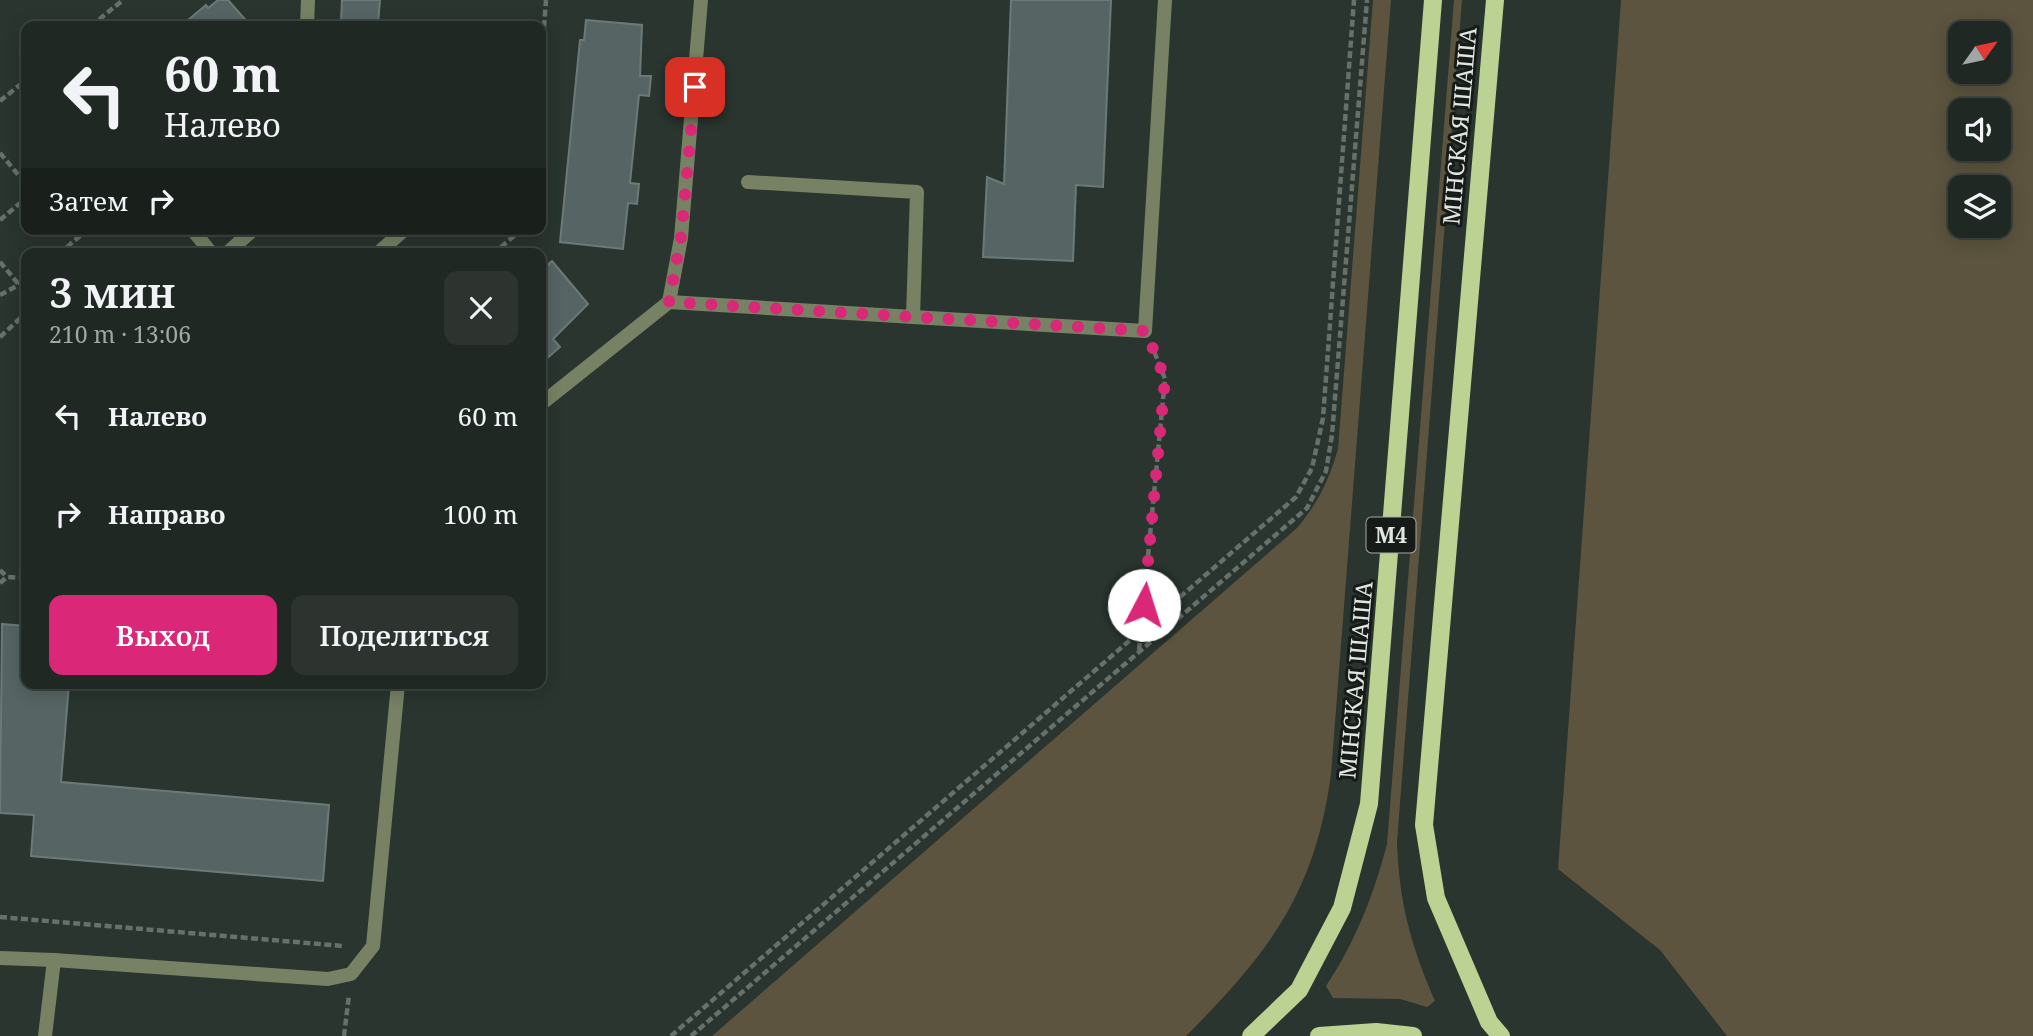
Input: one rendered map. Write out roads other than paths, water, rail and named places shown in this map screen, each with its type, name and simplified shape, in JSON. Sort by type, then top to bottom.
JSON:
[{"type":"main road","name":"МІНСКАЯ ШАША","points":[[1251,1036],[1299,990],[1342,908],[1369,804],[1433,0]]},
{"type":"main road","name":"МІНСКАЯ ШАША","points":[[1494,0],[1424,825],[1436,898],[1489,1022],[1501,1036]]},
{"type":"main road","points":[[1319,1036],[1376,1032],[1413,1036]]},
{"type":"lane","points":[[307,0],[307,21]]},
{"type":"lane","points":[[546,400],[669,302],[681,237],[701,0]]},
{"type":"lane","points":[[669,302],[1146,331],[1165,0]]},
{"type":"lane","points":[[748,182],[917,192],[913,317]]},
{"type":"lane","points":[[233,248],[247,235]]},
{"type":"lane","points":[[384,248],[398,235]]},
{"type":"lane","points":[[0,958],[328,979],[351,974],[373,946],[398,689]]},
{"type":"lane","points":[[45,1036],[54,960]]}]
